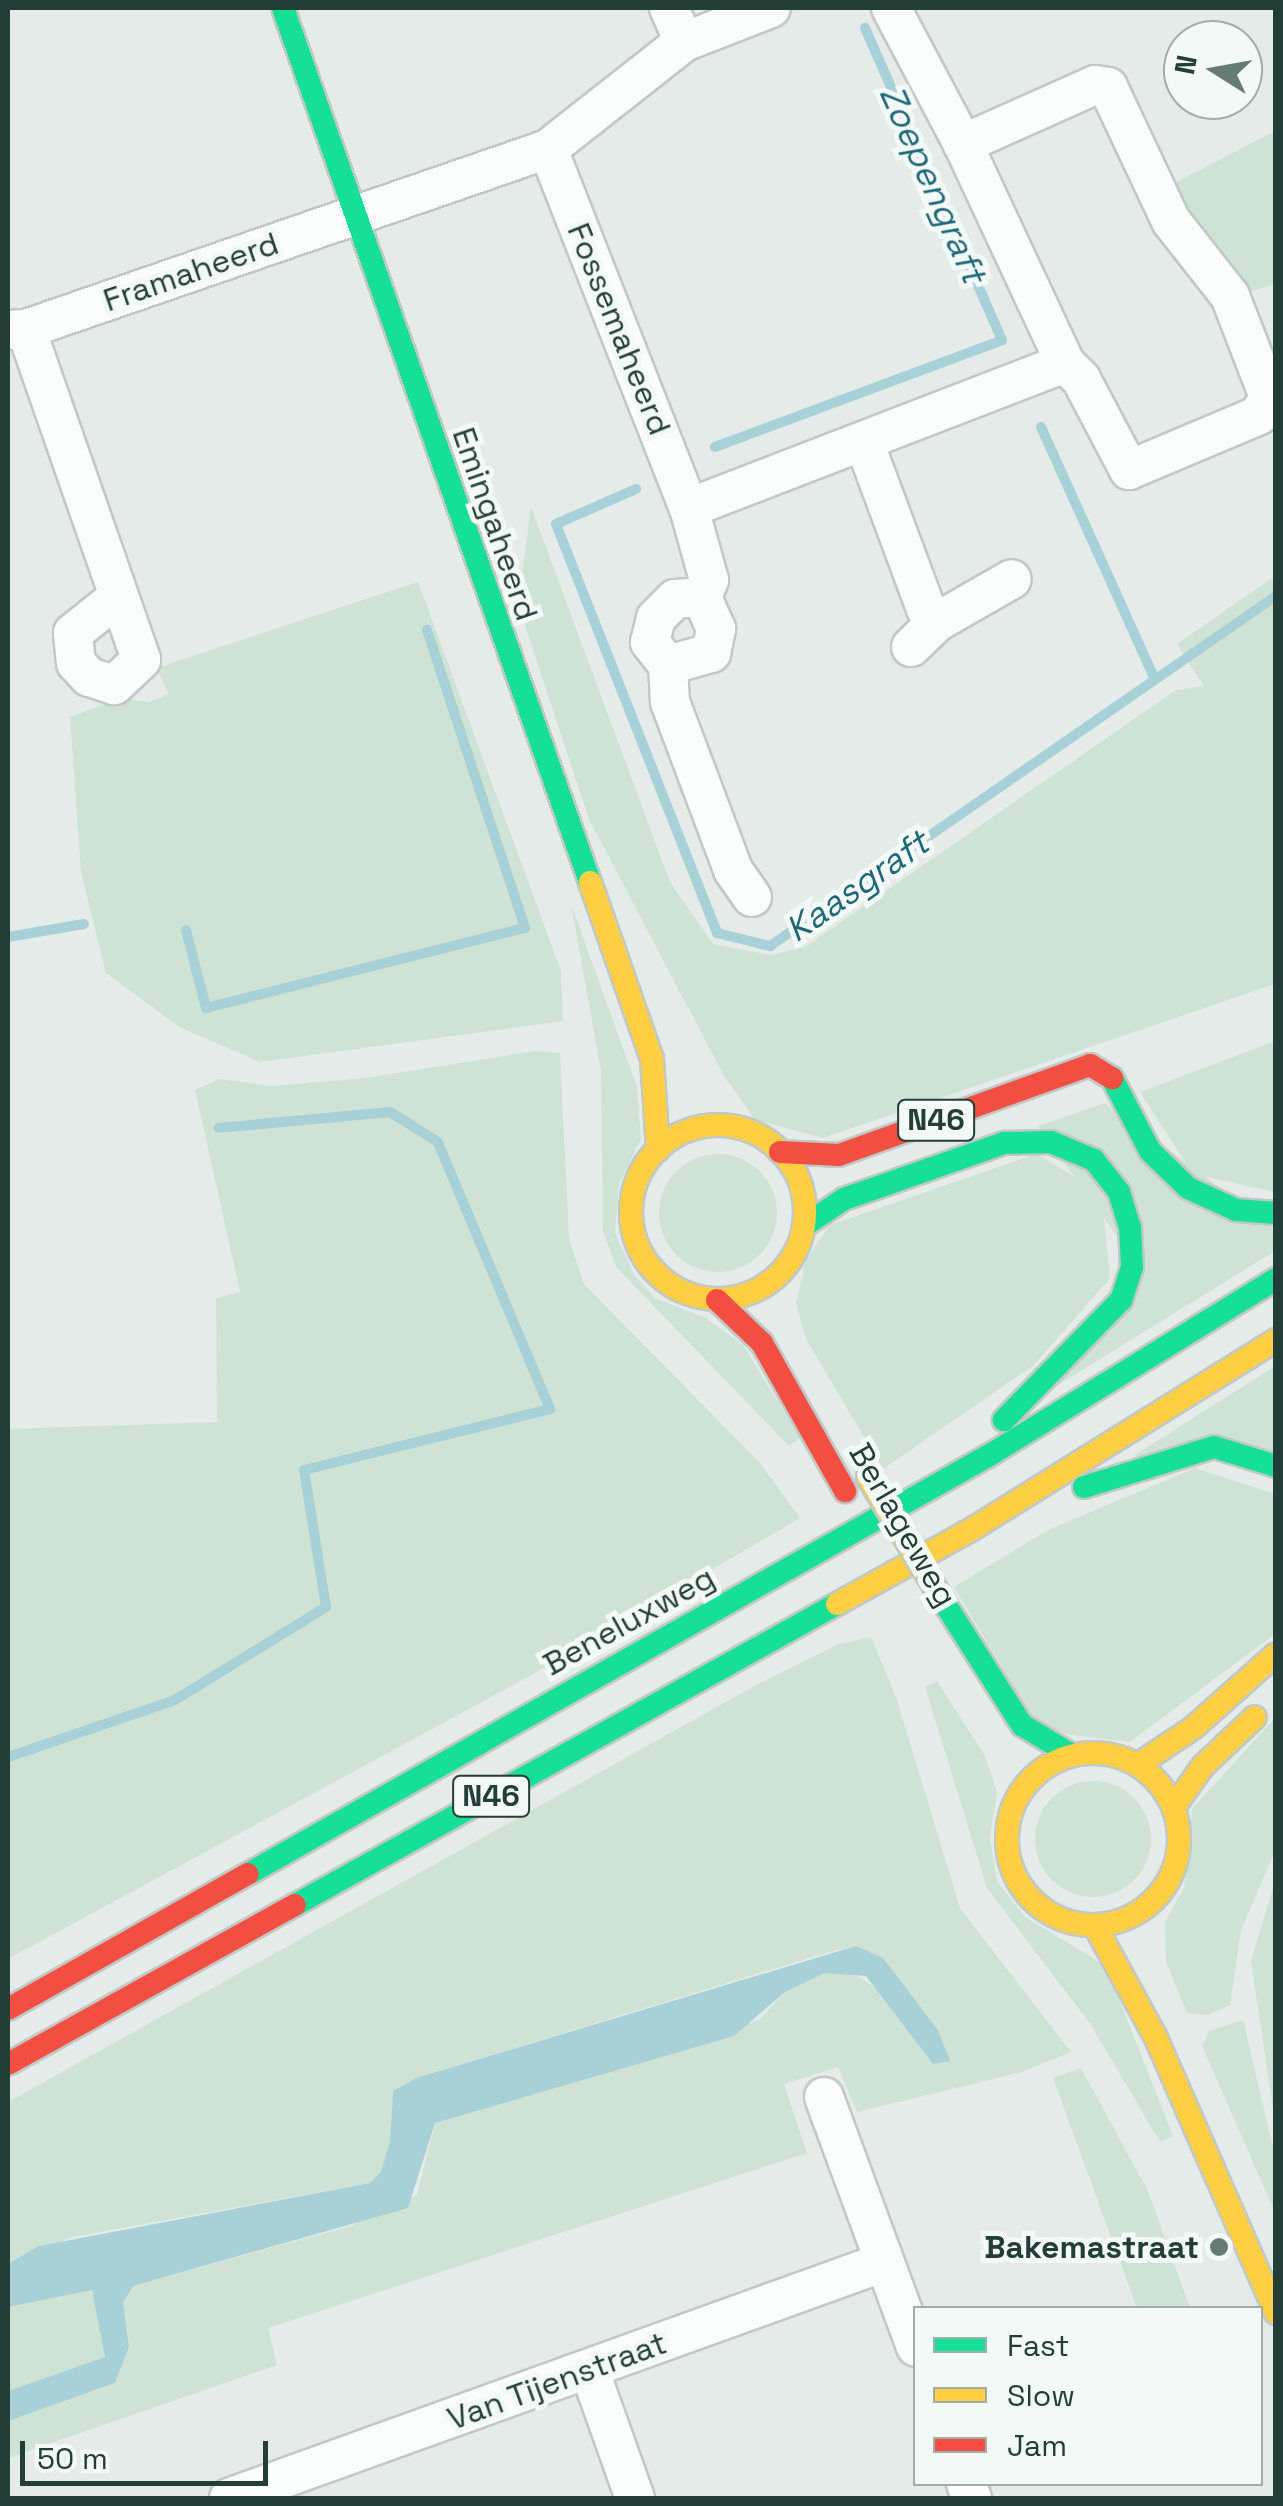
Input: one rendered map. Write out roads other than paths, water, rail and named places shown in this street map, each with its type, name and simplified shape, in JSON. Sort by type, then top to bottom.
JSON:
[{"type":"main road","name":"Emingaheerd","points":[[282,8],[545,769],[652,1059],[658,1150]]},
{"type":"main road","name":"Emingaheerd","points":[[652,1059],[678,1082]]},
{"type":"main road","name":"N46","points":[[780,1152],[839,1155],[1090,1065],[1120,1082],[1150,1151],[1188,1188],[1236,1210],[1276,1213]]},
{"type":"main road","points":[[698,1103],[722,1126]]},
{"type":"main road","points":[[722,1126],[761,1136],[780,1152],[802,1191],[804,1226],[784,1268],[752,1292],[717,1300],[668,1284],[636,1242],[634,1190],[658,1150],[692,1129],[722,1126]]},
{"type":"main road","name":"N46","points":[[804,1226],[844,1199],[1031,1138],[1094,1160],[1118,1192],[1131,1247],[1121,1300],[940,1483]]},
{"type":"main road","points":[[784,1268],[786,1301]]},
{"type":"main road","name":"Beneluxweg","points":[[8,2009],[940,1483],[1276,1279]]},
{"type":"main road","name":"Berlageweg","points":[[717,1300],[762,1343],[905,1594]]},
{"type":"main road","name":"N46","points":[[8,2064],[974,1528],[1276,1340]]},
{"type":"main road","name":"N46","points":[[974,1528],[1150,1462],[1214,1447],[1276,1466]]},
{"type":"main road","name":"Berlageweg","points":[[864,1469],[1022,1726],[1070,1754]]},
{"type":"main road","points":[[1139,1764],[1192,1728],[1276,1654]]},
{"type":"main road","points":[[1174,1807],[1202,1766],[1276,1698]]},
{"type":"main road","points":[[1147,1908],[1095,1926],[1050,1915],[1018,1882],[1006,1837],[1019,1793],[1041,1769],[1070,1754],[1106,1752],[1139,1764],[1174,1807],[1177,1862],[1147,1908],[1148,1937]]},
{"type":"main road","points":[[1002,1762],[1019,1793]]},
{"type":"main road","points":[[1095,1926],[1156,2038],[1276,2313]]},
{"type":"street","points":[[669,8],[684,42]]},
{"type":"street","points":[[356,214],[548,149],[684,42],[771,8]]},
{"type":"street","points":[[891,8],[963,144],[1064,363],[1081,380],[1128,470],[1259,415],[1268,397],[1230,296],[1171,221],[1108,87],[1095,84],[963,144]]},
{"type":"street","name":"Fossemaheerd","points":[[548,149],[689,508],[709,580],[702,596],[675,599],[656,618],[650,642],[668,665],[670,702],[733,870],[752,898]]},
{"type":"street","name":"Framaheerd","points":[[118,597],[16,329],[356,214]]},
{"type":"street","points":[[689,508],[1064,363]]},
{"type":"street","points":[[864,442],[926,610],[924,634],[1012,579]]},
{"type":"street","points":[[824,2097],[913,2339]]},
{"type":"street","name":"Van Tijenstraat","points":[[229,2498],[272,2491],[589,2369],[884,2262]]},
{"type":"street","points":[[589,2369],[635,2498]]},
{"type":"water","points":[[856,1946],[883,1958],[938,2030],[950,2061],[933,2064],[866,1976],[825,1973],[785,1992],[734,2036],[435,2123],[408,2208],[133,2286],[123,2303],[129,2347],[115,2383],[8,2421],[8,2391],[105,2357],[92,2290],[8,2307],[8,2264],[39,2246],[370,2183],[381,2172],[390,2142],[393,2091],[416,2078]]},
{"type":"waterway","name":"Zoepengraft","points":[[715,447],[1002,340],[865,28]]},
{"type":"waterway","name":"Zoepengraft","points":[[1041,427],[1155,679]]},
{"type":"waterway","name":"Kaasgraft","points":[[636,489],[556,524],[717,933],[770,946],[1276,596]]},
{"type":"waterway","name":"Kaasgraft","points":[[186,930],[206,1008],[525,928],[427,630]]},
{"type":"waterway","name":"Kaasgraft","points":[[8,937],[84,924]]},
{"type":"waterway","points":[[8,1757],[175,1700],[326,1607],[304,1470],[550,1409],[438,1142],[390,1112],[219,1128]]},
{"type":"place","name":"Bakemastraat","points":[[1219,2247]]}]
